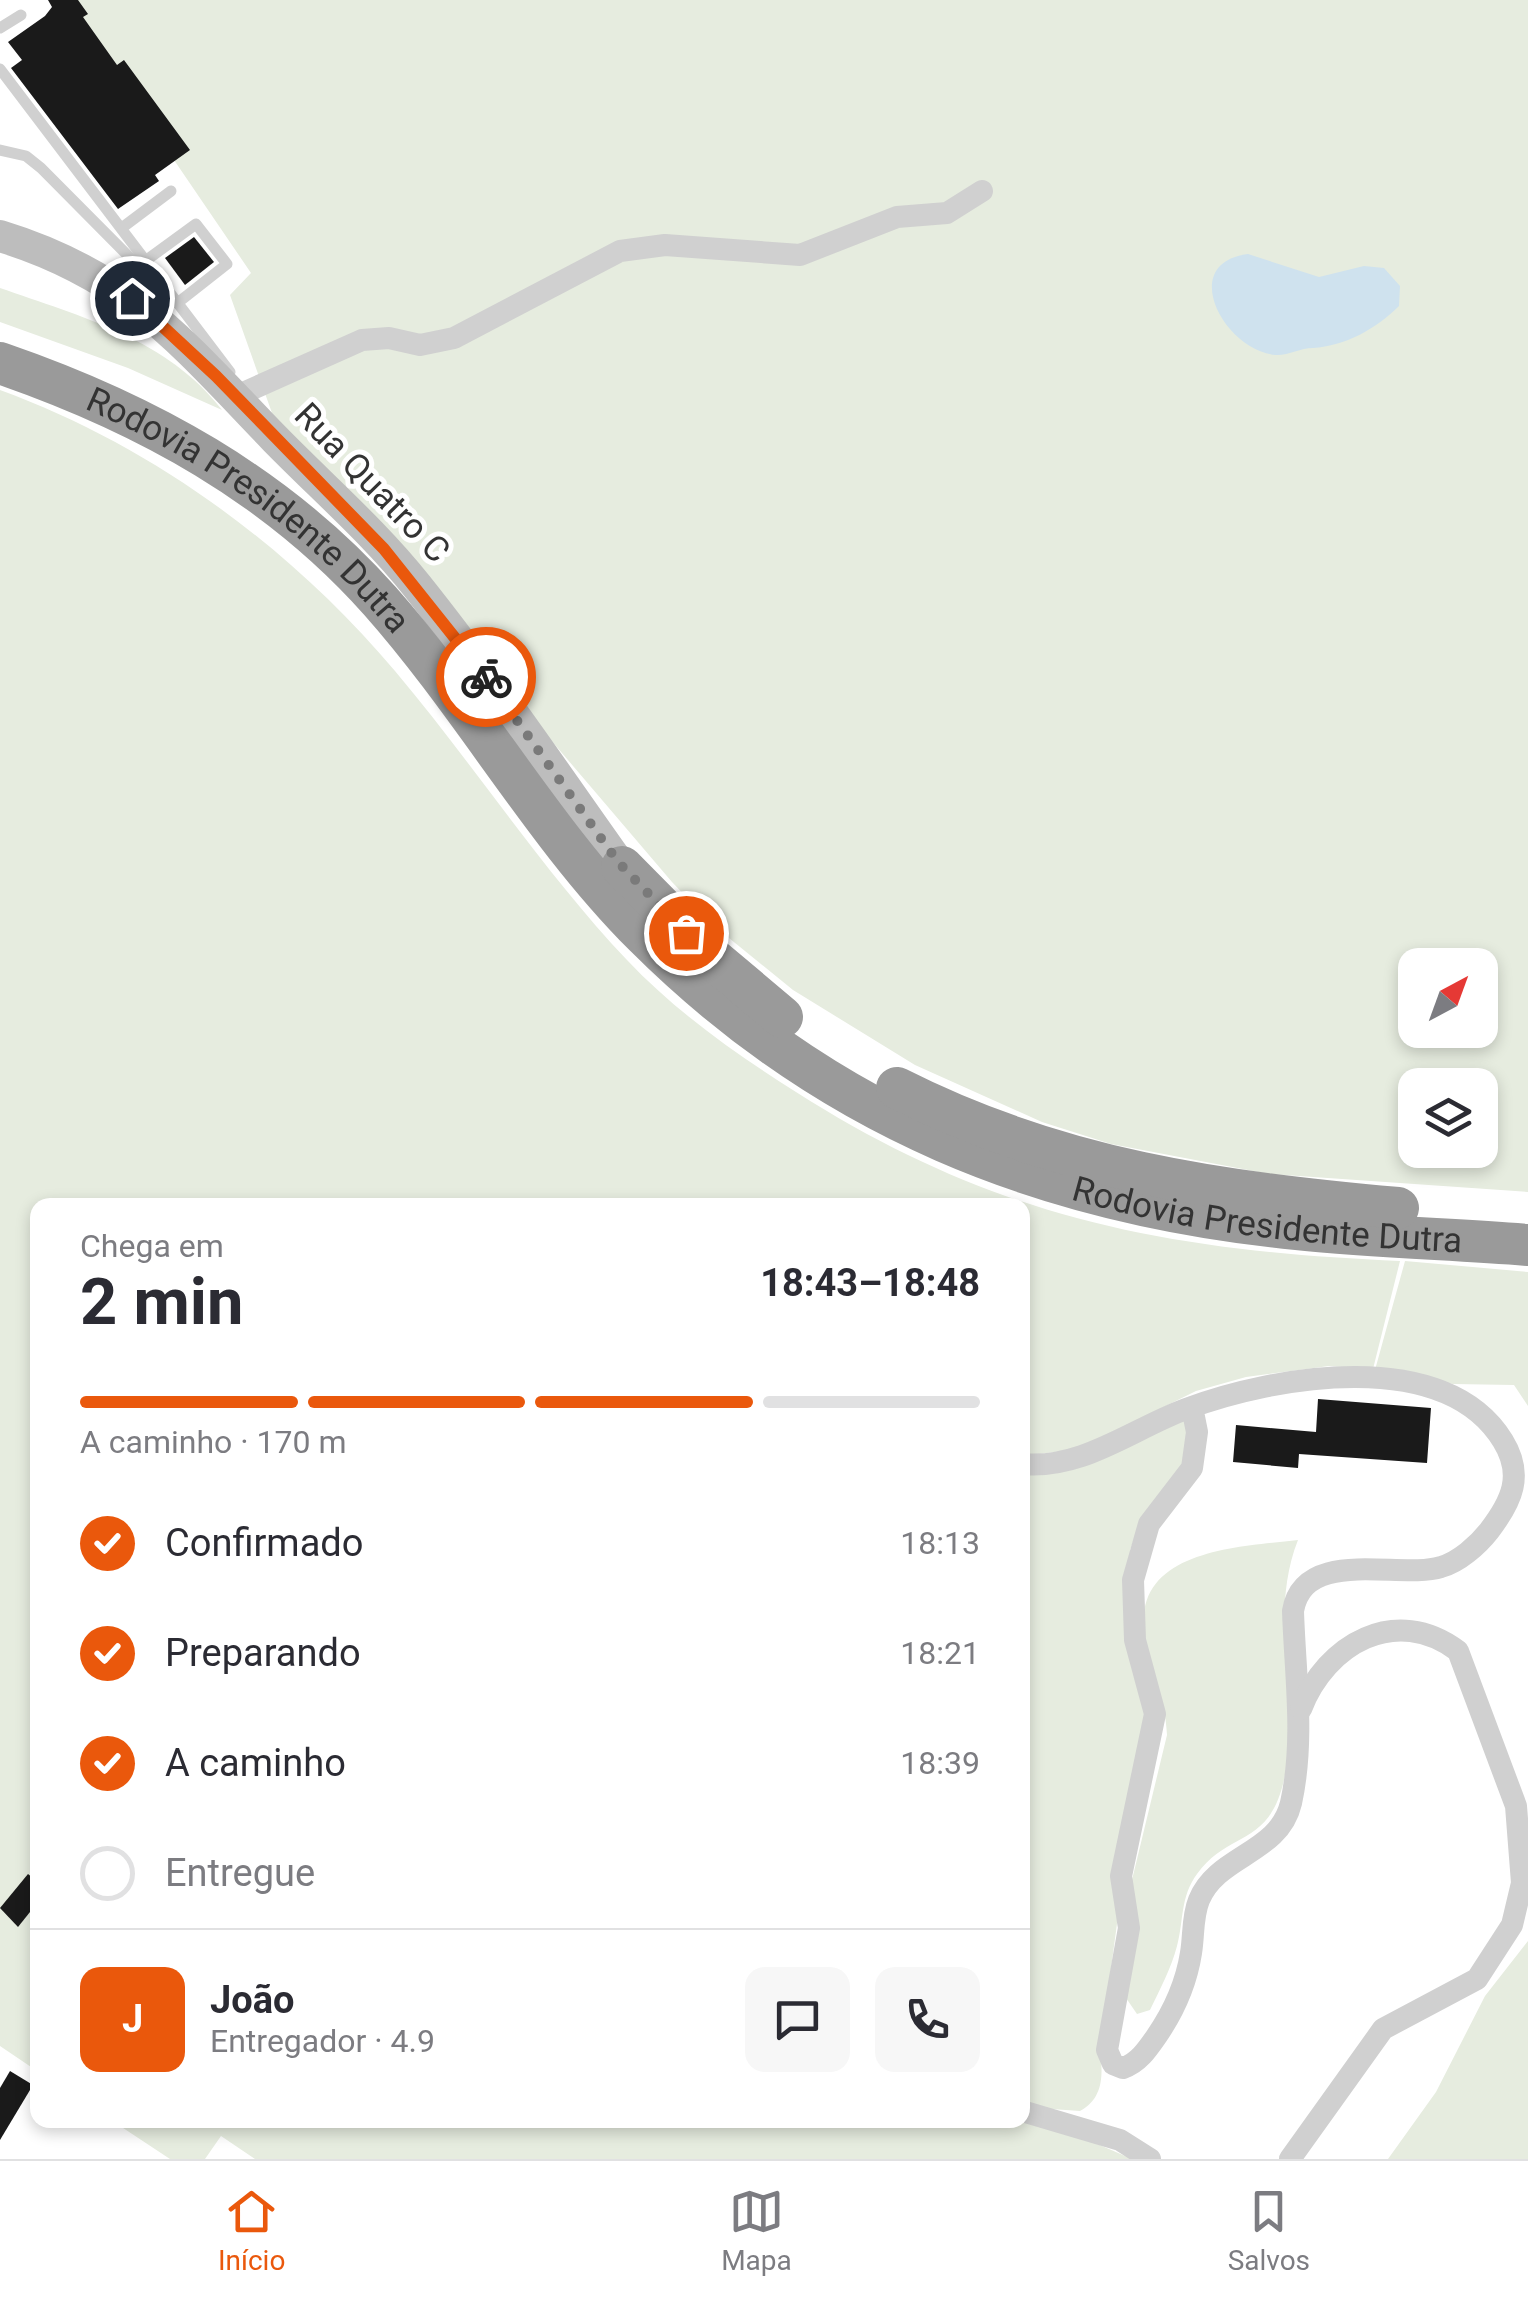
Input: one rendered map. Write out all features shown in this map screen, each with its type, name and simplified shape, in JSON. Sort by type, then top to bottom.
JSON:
[{"type":"highway","name":"Rodovia Presidente Dutra","points":[[0,333],[75,359],[162,398],[317,500],[397,584],[556,792],[618,862],[712,958],[823,1048],[942,1111],[1006,1138],[1128,1173],[1350,1204],[1528,1217]]},
{"type":"highway","name":"Rodovia Presidente Dutra","points":[[0,364],[100,400],[160,429],[218,462],[302,523],[391,614],[561,836],[642,934],[750,1028],[852,1096],[950,1148],[1096,1196],[1296,1229],[1528,1246]]},
{"type":"street","points":[[243,392],[362,340],[388,338],[420,344],[454,338],[620,251],[666,245],[800,255],[898,217],[947,213],[982,191]]},
{"type":"street","name":"Rua Quatro C","points":[[0,236],[70,260],[132,298],[270,434],[416,585],[618,862]]},
{"type":"street","points":[[1030,1464],[1068,1462],[1192,1406],[1313,1376],[1382,1379],[1424,1387],[1470,1404],[1496,1430],[1513,1462],[1513,1493],[1504,1511],[1463,1556],[1443,1567],[1426,1570],[1336,1572],[1299,1593],[1293,1611],[1298,1720],[1294,1782],[1286,1818],[1264,1845],[1217,1874],[1204,1889],[1194,1915],[1186,1982],[1176,2008],[1135,2062],[1118,2067],[1107,2050],[1128,1928],[1121,1876],[1156,1714],[1135,1640],[1133,1580],[1149,1524],[1192,1468],[1197,1432],[1192,1406]]},
{"type":"street","points":[[1290,2159],[1384,2030],[1460,1992],[1490,1965],[1512,1925],[1522,1883],[1516,1806],[1465,1661],[1450,1644],[1410,1630],[1382,1633],[1354,1644],[1323,1666],[1298,1720]]},
{"type":"street","points":[[1030,2113],[1120,2140],[1150,2159]]},
{"type":"lane","points":[[0,28],[20,15]]},
{"type":"lane","points":[[0,69],[205,334],[270,434]]},
{"type":"lane","points":[[0,150],[26,156],[42,168],[205,334]]},
{"type":"lane","points":[[124,227],[171,191]]},
{"type":"lane","points":[[148,259],[196,224],[227,264],[180,301]]},
{"type":"shaded area","points":[[65,0],[1528,0],[1528,1192],[1269,1174],[1111,1144],[1042,1122],[915,1065],[793,990],[713,925],[672,882],[272,413],[230,295],[251,273]]},
{"type":"shaded area","points":[[0,288],[91,320],[150,348],[201,386],[222,410],[128,368],[0,322]]},
{"type":"shaded area","points":[[0,390],[112,440],[165,471],[264,542],[310,583],[395,671],[596,926],[686,1014],[796,1092],[870,1135],[942,1171],[1010,1198],[30,1198],[30,2066],[0,2046]]},
{"type":"shaded area","points":[[1030,1204],[1159,1237],[1316,1256],[1400,1261],[1373,1369],[1329,1366],[1246,1377],[1196,1391],[1079,1449],[1030,1455]]},
{"type":"shaded area","points":[[1405,1261],[1528,1272],[1528,1406],[1514,1385],[1453,1384],[1375,1370]]},
{"type":"shaded area","points":[[1188,1414],[1189,1457],[1142,1518],[1130,1550],[1147,1701],[1100,2050],[1100,2085],[1094,2099],[1080,2111],[1030,2107],[1030,1471]]},
{"type":"shaded area","points":[[1298,1540],[1285,1597],[1289,1716],[1285,1775],[1279,1798],[1259,1827],[1222,1850],[1197,1874],[1185,1900],[1168,1971],[1150,2010],[1137,2014],[1126,1998],[1131,1884],[1167,1735],[1145,1637],[1145,1608],[1154,1586],[1172,1569],[1194,1558]]},
{"type":"shaded area","points":[[1528,1941],[1528,2159],[1388,2159],[1436,2092],[1485,1996]]},
{"type":"shaded area","points":[[1030,2124],[1079,2136],[1132,2159],[255,2159],[221,2136],[205,2159],[170,2159],[123,2128],[1030,2128]]},
{"type":"water","points":[[1248,254],[1319,277],[1364,266],[1384,268],[1400,286],[1399,306],[1370,329],[1337,344],[1280,355],[1256,350],[1225,323],[1212,289],[1215,273],[1227,261]]},
{"type":"building","points":[[48,0],[78,0],[88,14],[83,17],[117,65],[124,60],[190,150],[155,175],[159,181],[118,209],[11,68],[22,60],[8,42],[45,16],[52,7]]},
{"type":"building","points":[[194,237],[214,262],[185,285],[165,258]]},
{"type":"building","points":[[1318,1399],[1431,1408],[1427,1463],[1299,1454],[1298,1468],[1233,1462],[1236,1425],[1316,1432]]},
{"type":"building","points":[[30,1876],[30,1912],[18,1927],[0,1908]]},
{"type":"building","points":[[10,2071],[30,2083],[30,2090],[0,2140],[0,2088]]},
{"type":"way so far","points":[[486,677],[618,862],[686,933]]},
{"type":"route","points":[[132,298],[216,376],[384,549],[486,677]]}]
